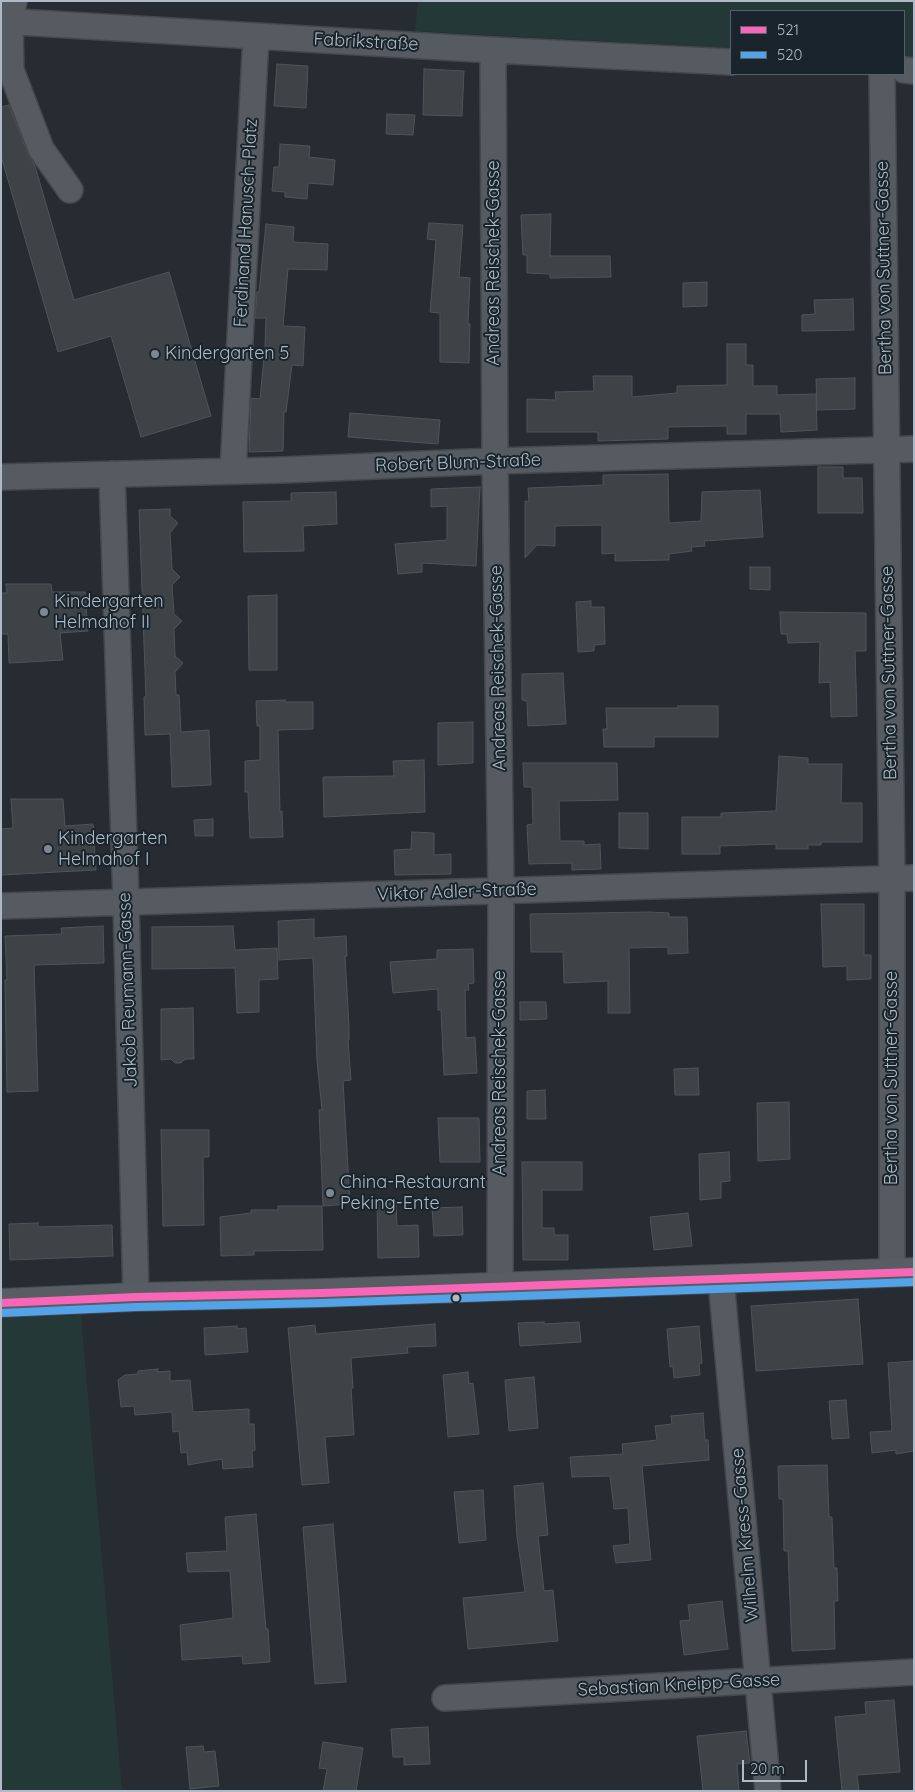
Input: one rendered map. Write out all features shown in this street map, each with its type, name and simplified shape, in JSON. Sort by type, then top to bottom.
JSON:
[{"type":"main road","points":[[1,1303],[136,1297],[322,1293],[903,1273]]},
{"type":"street","name":"Fabrikstraße","points":[[8,15],[256,36],[730,62]]},
{"type":"street","points":[[8,15],[11,70],[41,149],[70,190]]},
{"type":"street","name":"Ferdinand Hanusch-Platz","points":[[233,471],[256,36]]},
{"type":"street","name":"Andreas Reischek-Gasse","points":[[493,50],[495,461],[501,890],[500,1286]]},
{"type":"street","name":"Bertha von Suttner-Gasse","points":[[882,75],[886,450],[903,878],[903,1273]]},
{"type":"street","name":"Robert Blum-Straße","points":[[1,477],[914,449]]},
{"type":"street","name":"Jakob Reumann-Gasse","points":[[112,474],[126,902],[136,1297]]},
{"type":"street","name":"Viktor Adler-Straße","points":[[1,906],[903,878]]},
{"type":"street","name":"Wilhelm Kress-Gasse","points":[[721,1280],[768,1791]]},
{"type":"street","name":"Sebastian Kneipp-Gasse","points":[[445,1698],[914,1672]]},
{"type":"green space","points":[[418,1],[914,1],[914,58],[905,57],[905,10],[730,10],[730,48],[415,31]]},
{"type":"green space","points":[[81,1315],[122,1791],[1,1791],[1,1318]]},
{"type":"building","points":[[277,64],[308,66],[306,108],[274,106]]},
{"type":"building","points":[[424,69],[464,71],[462,116],[423,115]]},
{"type":"building","points":[[9,105],[28,154],[35,166],[74,300],[169,272],[211,416],[141,437],[111,336],[58,352],[1,156],[1,107]]},
{"type":"building","points":[[387,114],[415,115],[413,135],[386,134]]},
{"type":"building","points":[[280,144],[310,146],[309,157],[335,160],[333,185],[308,183],[307,199],[285,197],[285,192],[272,191],[274,167],[279,167]]},
{"type":"building","points":[[551,214],[550,256],[610,256],[611,277],[550,278],[550,274],[527,273],[527,255],[523,255],[521,215]]},
{"type":"building","points":[[429,223],[463,225],[459,277],[470,278],[469,363],[440,362],[440,313],[430,312],[436,240],[427,239]]},
{"type":"building","points":[[266,224],[294,227],[293,242],[328,244],[327,270],[288,269],[283,326],[305,327],[303,366],[292,365],[286,412],[284,412],[283,451],[249,452],[251,398],[260,399],[265,347],[266,318],[255,318]]},
{"type":"building","points":[[707,282],[707,306],[683,307],[683,283]]},
{"type":"building","points":[[853,299],[854,330],[802,331],[802,315],[815,314],[814,300]]},
{"type":"building","points":[[727,344],[746,344],[746,365],[753,365],[753,386],[777,386],[777,395],[816,394],[817,430],[781,432],[780,414],[746,414],[746,434],[727,434],[727,426],[668,427],[668,439],[598,441],[598,432],[527,432],[527,399],[556,400],[555,392],[594,391],[593,376],[632,376],[632,397],[677,393],[677,386],[727,385]]},
{"type":"building","points":[[855,378],[855,409],[817,410],[816,379]]},
{"type":"building","points":[[350,413],[440,420],[438,444],[348,437]]},
{"type":"building","points":[[818,467],[843,467],[843,478],[862,478],[863,513],[818,513]]},
{"type":"building","points":[[668,474],[669,523],[701,521],[702,492],[760,490],[763,537],[704,541],[705,546],[691,547],[692,551],[669,554],[669,560],[615,561],[615,553],[602,554],[602,525],[555,526],[555,546],[537,545],[525,558],[525,501],[529,502],[528,488],[603,485],[603,475]]},
{"type":"building","points":[[480,487],[476,566],[422,563],[422,572],[398,574],[395,544],[447,540],[447,506],[431,507],[431,489]]},
{"type":"building","points":[[336,492],[337,524],[303,526],[304,551],[244,552],[243,502],[291,501],[291,493]]},
{"type":"building","points":[[170,509],[170,516],[178,523],[170,533],[172,569],[180,577],[172,585],[174,614],[182,621],[174,629],[175,656],[183,663],[175,672],[176,695],[179,695],[181,732],[209,730],[211,785],[172,787],[170,734],[145,735],[144,697],[146,697],[139,510]]},
{"type":"building","points":[[750,567],[770,567],[770,590],[750,589]]},
{"type":"building","name":"Kindergarten Helmahof II","points":[[6,584],[51,584],[52,592],[85,592],[88,631],[60,633],[63,660],[9,663],[8,634],[1,634],[1,593],[7,593]]},
{"type":"building","points":[[277,595],[277,670],[249,670],[248,596]]},
{"type":"building","points":[[591,601],[591,607],[604,607],[605,644],[594,645],[594,651],[578,652],[576,602]]},
{"type":"building","points":[[780,612],[866,613],[866,651],[855,651],[857,716],[831,717],[830,682],[819,683],[820,642],[788,643],[787,634],[781,634]]},
{"type":"building","points":[[563,673],[566,724],[528,726],[527,701],[522,700],[522,674]]},
{"type":"building","points":[[285,700],[285,702],[313,702],[313,729],[278,730],[280,812],[282,811],[283,837],[250,838],[248,792],[245,792],[245,761],[260,760],[260,726],[257,726],[256,701]]},
{"type":"building","points":[[678,706],[718,706],[718,737],[654,737],[654,747],[604,747],[603,729],[607,729],[606,708],[678,708]]},
{"type":"building","points":[[473,722],[473,763],[438,765],[438,723]]},
{"type":"building","points":[[779,756],[808,758],[808,764],[842,764],[841,803],[862,803],[862,842],[821,842],[821,845],[808,845],[808,849],[776,849],[776,844],[720,846],[720,854],[682,854],[682,817],[721,817],[721,813],[776,811]]},
{"type":"building","points":[[424,760],[425,812],[324,817],[323,777],[394,776],[393,761]]},
{"type":"building","points":[[523,763],[617,763],[618,800],[559,801],[560,841],[584,841],[584,845],[600,844],[601,869],[572,870],[572,863],[529,864],[527,825],[533,824],[532,787],[524,787]]},
{"type":"building","name":"Kindergarten Helmahof I","points":[[11,799],[63,799],[65,826],[93,824],[96,870],[1,875],[1,829],[13,828]]},
{"type":"building","points":[[619,813],[648,813],[648,849],[619,848]]},
{"type":"building","points":[[213,819],[213,836],[195,836],[194,820]]},
{"type":"building","points":[[412,832],[434,833],[434,855],[451,854],[451,874],[395,875],[394,850],[411,849]]},
{"type":"building","points":[[821,904],[864,904],[864,955],[871,955],[871,979],[847,980],[847,966],[823,967]]},
{"type":"building","points":[[669,913],[669,917],[687,917],[688,953],[668,954],[668,947],[629,948],[630,1013],[608,1013],[608,981],[564,983],[563,952],[531,952],[530,914]]},
{"type":"building","points":[[314,919],[314,938],[346,936],[347,956],[345,956],[351,1080],[343,1081],[350,1204],[323,1206],[319,1110],[322,1110],[317,1061],[313,958],[279,960],[278,921]]},
{"type":"building","points":[[103,926],[104,963],[34,965],[38,1091],[7,1092],[5,936],[62,934],[61,928]]},
{"type":"building","points":[[233,926],[235,950],[277,948],[278,979],[259,980],[259,1012],[237,1013],[235,968],[152,969],[152,927]]},
{"type":"building","points":[[473,949],[474,983],[468,984],[469,990],[465,990],[466,1038],[475,1037],[477,1073],[444,1075],[441,1010],[438,1010],[438,989],[393,993],[390,962],[437,959],[437,950]]},
{"type":"building","points":[[520,1002],[546,1002],[547,1019],[520,1020]]},
{"type":"building","points":[[193,1008],[194,1059],[185,1059],[181,1063],[175,1063],[171,1059],[161,1060],[161,1009]]},
{"type":"building","points":[[698,1068],[699,1095],[675,1095],[674,1069]]},
{"type":"building","points":[[545,1090],[546,1119],[527,1119],[527,1091]]},
{"type":"building","points":[[789,1102],[790,1159],[758,1161],[757,1103]]},
{"type":"building","points":[[438,1118],[479,1118],[480,1162],[440,1162]]},
{"type":"building","points":[[161,1130],[209,1130],[209,1157],[203,1157],[204,1225],[163,1226]]},
{"type":"building","points":[[729,1152],[730,1181],[721,1182],[721,1198],[700,1200],[699,1154]]},
{"type":"building","points":[[522,1162],[582,1162],[582,1190],[542,1190],[542,1228],[554,1228],[554,1235],[568,1235],[568,1260],[523,1260]]},
{"type":"building","points":[[377,1200],[396,1200],[397,1226],[418,1225],[419,1257],[378,1258]]},
{"type":"building","points":[[278,1206],[322,1206],[323,1250],[254,1251],[254,1255],[221,1256],[220,1217],[251,1213],[251,1210],[278,1210]]},
{"type":"building","points":[[462,1207],[463,1235],[434,1236],[432,1208]]},
{"type":"building","points":[[688,1213],[692,1246],[654,1250],[650,1217]]},
{"type":"building","points":[[38,1223],[38,1227],[112,1225],[113,1256],[10,1260],[9,1224]]},
{"type":"building","points":[[858,1299],[863,1364],[756,1371],[751,1306]]},
{"type":"building","points":[[544,1322],[544,1324],[579,1322],[581,1342],[520,1346],[518,1323]]},
{"type":"building","points":[[435,1324],[436,1346],[407,1347],[408,1353],[351,1358],[354,1435],[325,1437],[329,1483],[302,1485],[288,1328],[315,1325],[316,1334]]},
{"type":"building","points":[[237,1326],[237,1329],[246,1328],[248,1352],[205,1355],[204,1328]]},
{"type":"building","points":[[699,1326],[702,1363],[699,1364],[700,1375],[674,1378],[673,1366],[670,1367],[667,1329]]},
{"type":"building","points":[[914,1361],[914,1451],[896,1454],[896,1450],[872,1453],[870,1432],[892,1431],[888,1363]]},
{"type":"building","points":[[158,1369],[157,1372],[170,1371],[170,1381],[190,1380],[193,1412],[249,1409],[249,1424],[254,1424],[255,1450],[252,1451],[253,1467],[223,1469],[222,1459],[188,1465],[187,1452],[181,1453],[179,1431],[173,1432],[172,1412],[135,1415],[134,1406],[121,1407],[118,1380],[125,1375],[138,1374],[138,1371]]},
{"type":"building","points":[[468,1372],[469,1384],[473,1383],[479,1434],[448,1437],[443,1375]]},
{"type":"building","points":[[534,1377],[538,1428],[509,1431],[505,1380]]},
{"type":"building","points":[[846,1400],[849,1438],[832,1439],[829,1401]]},
{"type":"building","points":[[703,1413],[705,1440],[708,1440],[709,1460],[642,1466],[651,1560],[616,1563],[613,1546],[630,1544],[628,1508],[614,1509],[610,1476],[572,1477],[570,1457],[623,1454],[622,1444],[657,1440],[655,1426],[672,1424],[671,1416]]},
{"type":"building","points":[[827,1465],[829,1517],[832,1517],[834,1568],[837,1568],[838,1601],[834,1601],[835,1649],[792,1651],[788,1551],[784,1551],[783,1499],[779,1499],[778,1466]]},
{"type":"building","points":[[543,1483],[548,1535],[538,1536],[544,1591],[553,1590],[558,1641],[468,1649],[463,1598],[525,1592],[517,1537],[514,1486]]},
{"type":"building","points":[[483,1490],[486,1540],[459,1543],[454,1492]]},
{"type":"building","points":[[256,1514],[270,1662],[243,1664],[242,1656],[182,1660],[180,1625],[233,1618],[230,1571],[188,1572],[186,1553],[227,1551],[225,1517]]},
{"type":"building","points":[[333,1524],[346,1682],[315,1684],[303,1527]]},
{"type":"building","points":[[722,1601],[728,1649],[684,1655],[680,1621],[690,1620],[688,1605]]},
{"type":"building","points":[[894,1700],[900,1772],[857,1775],[859,1791],[842,1791],[835,1717],[866,1714],[865,1702]]},
{"type":"building","points":[[428,1727],[430,1764],[404,1765],[404,1757],[393,1757],[391,1729]]},
{"type":"building","points":[[746,1731],[750,1763],[737,1764],[739,1791],[703,1791],[697,1736]]},
{"type":"building","points":[[323,1742],[363,1748],[356,1791],[323,1791],[327,1769],[319,1768]]},
{"type":"building","points":[[203,1746],[204,1752],[215,1751],[219,1786],[190,1789],[186,1747]]},
{"type":"transit line","name":"521","points":[[1,1303],[914,1272]]},
{"type":"transit line","name":"520","points":[[1,1313],[914,1282]]},
{"type":"place","name":"Kindergarten 5","points":[[155,354]]},
{"type":"place","name":"Kindergarten Helmahof II","points":[[44,612]]},
{"type":"place","name":"Kindergarten Helmahof I","points":[[48,849]]},
{"type":"place","name":"China-Restaurant Peking-Ente","points":[[330,1193]]}]
